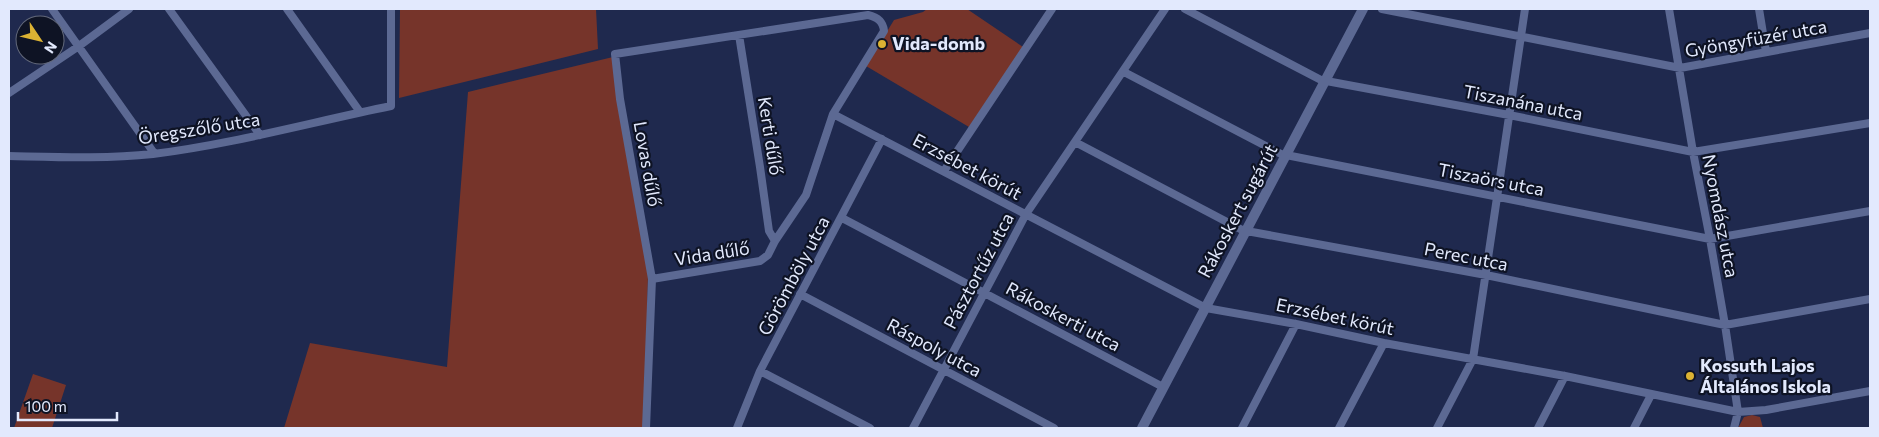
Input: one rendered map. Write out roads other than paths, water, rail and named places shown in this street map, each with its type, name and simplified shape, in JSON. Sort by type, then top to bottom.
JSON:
[{"type":"street","points":[[52,9],[154,153]]},
{"type":"street","points":[[9,93],[129,9]]},
{"type":"street","points":[[169,9],[260,135]]},
{"type":"street","points":[[287,9],[360,112]]},
{"type":"street","name":"Öregszőlő utca","points":[[9,156],[121,156],[154,153],[260,135],[391,106],[391,9]]},
{"type":"street","points":[[944,171],[1052,9]]},
{"type":"street","name":"Pásztortűz utca","points":[[913,428],[1026,214],[1165,9]]},
{"type":"street","name":"Tiszanána utca","points":[[1185,9],[1325,81],[1509,114],[1693,152],[1870,123]]},
{"type":"street","name":"Rákoskert sugárút","points":[[1142,428],[1363,9]]},
{"type":"street","name":"Gyöngyfüzér utca","points":[[1382,9],[1522,35],[1680,68],[1870,33]]},
{"type":"street","points":[[1437,428],[1473,359],[1525,9]]},
{"type":"street","name":"Nyomdász utca","points":[[1669,9],[1725,325],[1738,412],[1734,428]]},
{"type":"street","points":[[1759,9],[1766,52]]},
{"type":"street","name":"Vida dűlő","points":[[646,428],[652,279],[760,262],[768,255],[775,241],[806,196],[833,114],[884,31],[884,26],[880,20],[868,14],[739,35]]},
{"type":"street","name":"Lovas dűlő","points":[[652,279],[620,99],[615,54],[739,35]]},
{"type":"street","name":"Kerti dűlő","points":[[739,35],[769,231],[775,241]]},
{"type":"street","name":"Tiszaörs utca","points":[[1124,72],[1286,155],[1710,240],[1870,211]]},
{"type":"street","name":"Erzsébet körút","points":[[833,114],[1206,308],[1566,376],[1738,412],[1766,410],[1870,391]]},
{"type":"street","name":"Görömböly utca","points":[[737,428],[760,371],[882,139]]},
{"type":"street","name":"Perec utca","points":[[1075,142],[1246,232],[1486,276],[1725,325],[1870,299]]},
{"type":"street","name":"Rákoskerti utca","points":[[842,218],[1164,387]]},
{"type":"street","name":"Ráspoly utca","points":[[800,294],[1054,428]]},
{"type":"street","points":[[1242,428],[1296,324]]},
{"type":"street","points":[[1339,428],[1384,343]]},
{"type":"street","points":[[760,371],[870,428]]},
{"type":"street","points":[[1538,428],[1566,376]]},
{"type":"street","points":[[1634,428],[1652,395]]},
{"type":"place","name":"Vida-domb","points":[[882,44]]},
{"type":"place","name":"Kossuth Lajos Általános Iskola","points":[[1690,376]]}]
